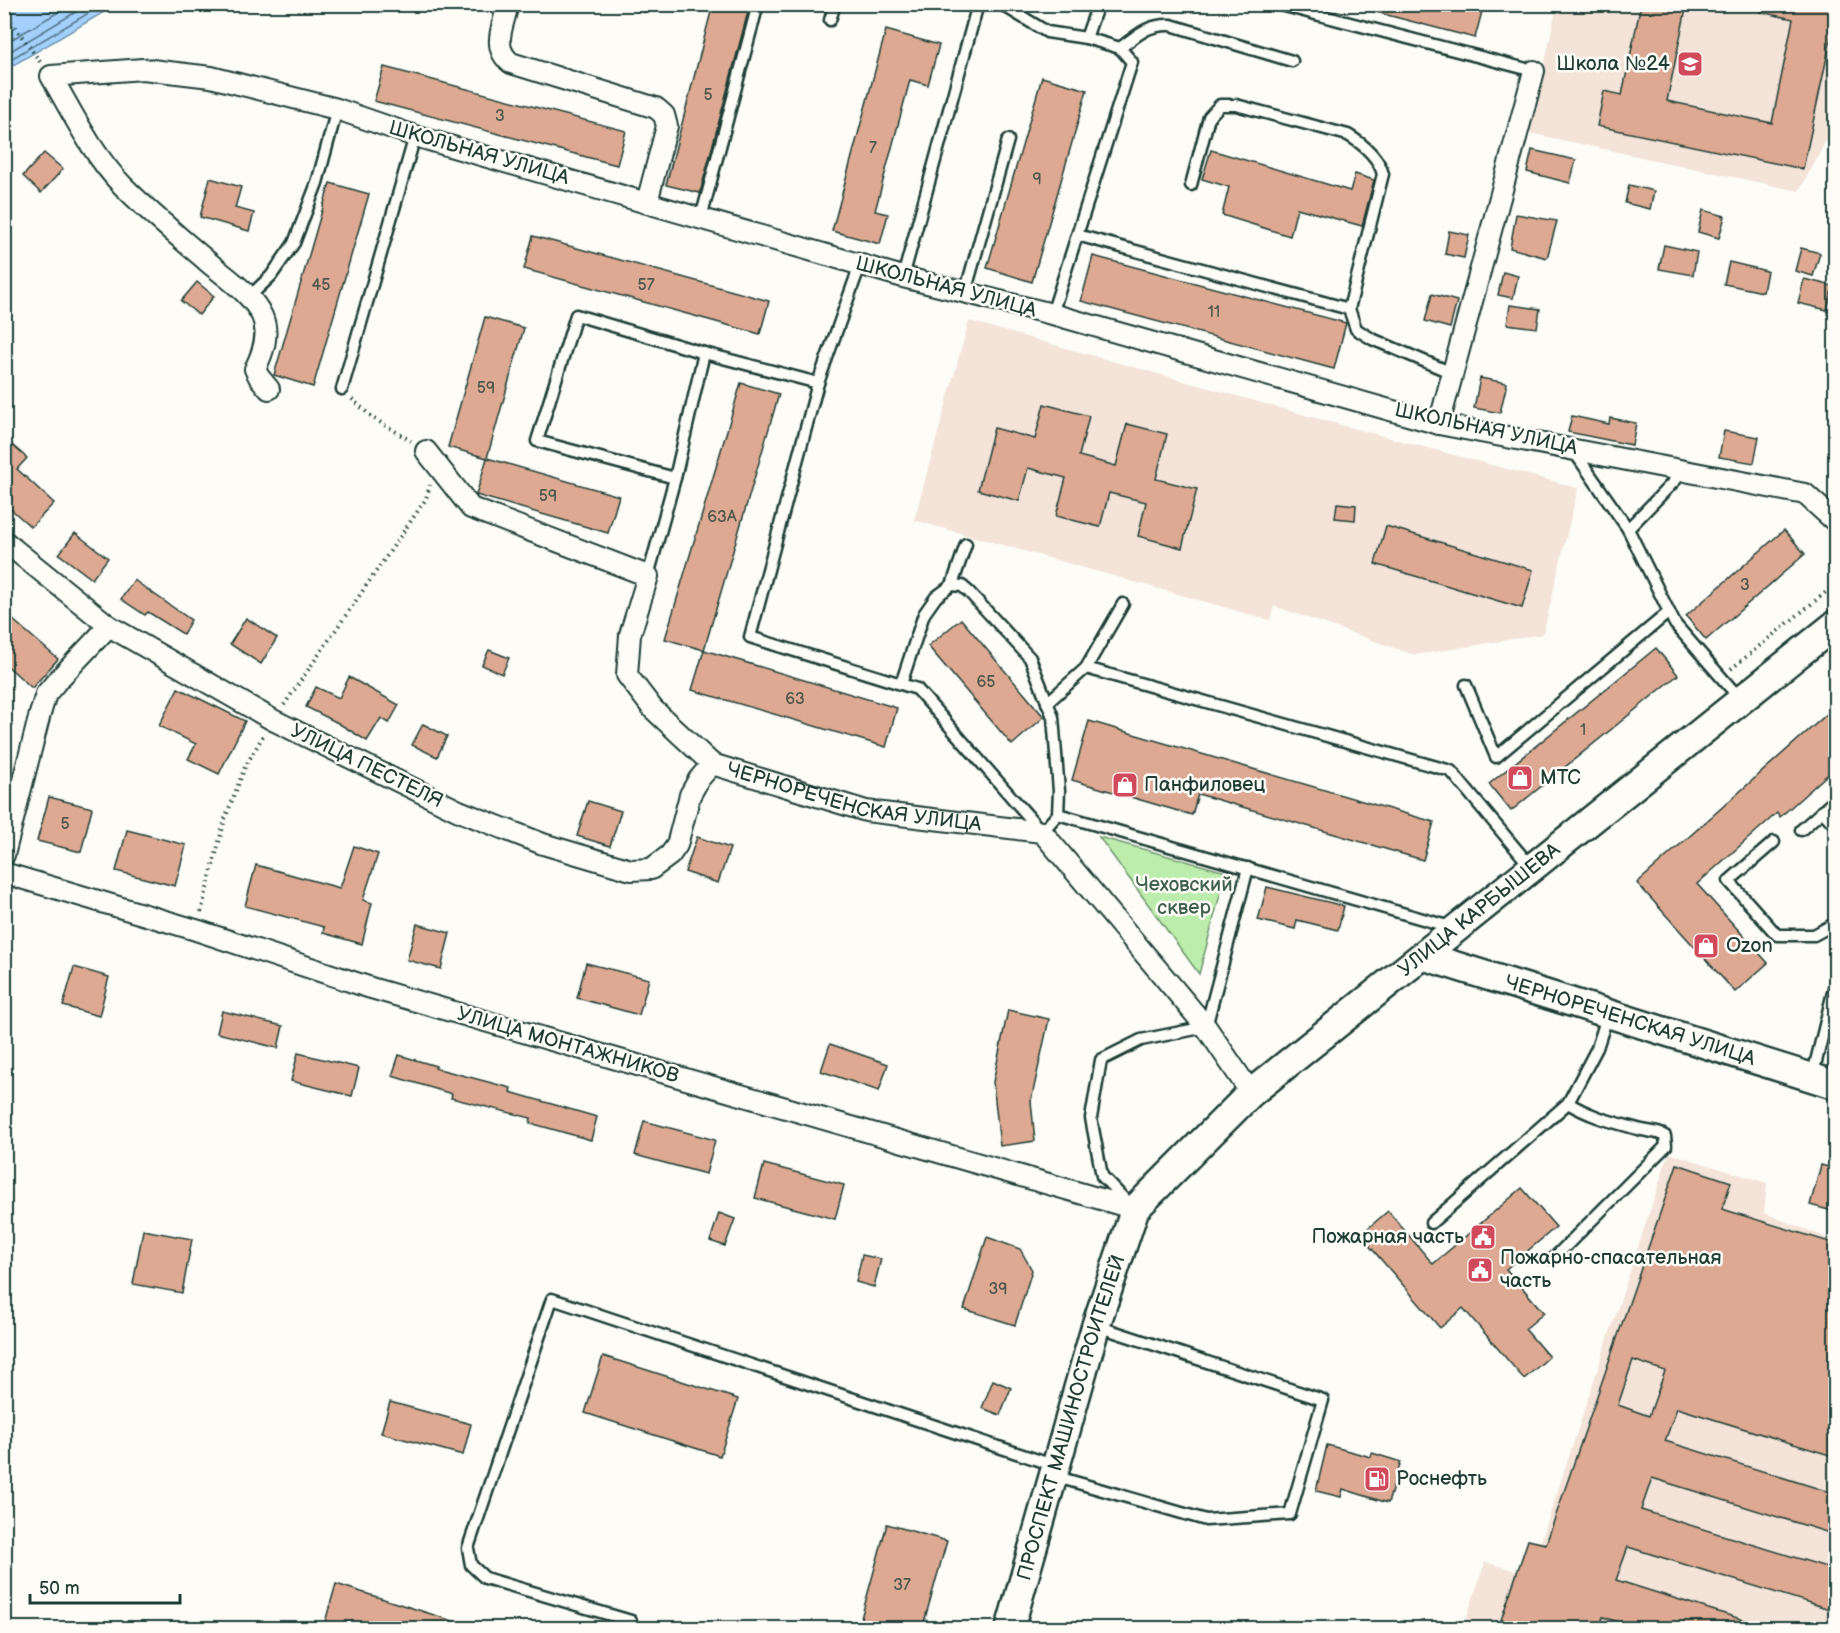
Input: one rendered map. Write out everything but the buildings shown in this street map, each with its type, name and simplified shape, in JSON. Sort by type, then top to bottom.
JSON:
[{"type":"main road","name":"УЛИЦА КАРБЫШЕВА","points":[[1135,1209],[1251,1094],[1836,624]]},
{"type":"main road","name":"ЧЕРНОРЕЧЕНСКАЯ УЛИЦА","points":[[1424,956],[1824,1082]]},
{"type":"main road","name":"ПРОСПЕКТ МАШИНОСТРОИТЕЛЕЙ","points":[[1010,1629],[1096,1325],[1135,1209]]},
{"type":"street","points":[[508,4],[499,47],[502,56],[511,63],[656,108],[664,115],[667,126],[647,202]]},
{"type":"street","name":"ШКОЛЬНАЯ УЛИЦА","points":[[51,76],[144,69],[211,77],[337,109],[415,135],[860,265],[1052,314],[1439,424],[1571,447],[1805,494],[1836,522]]},
{"type":"street","points":[[1439,424],[1534,71]]},
{"type":"street","points":[[51,76],[91,147],[105,166],[167,227],[249,297],[263,318],[266,340],[264,351],[255,369],[269,389]]},
{"type":"street","points":[[426,451],[471,508],[648,576]]},
{"type":"street","name":"УЛИЦА ПЕСТЕЛЯ","points":[[4,541],[109,626],[273,720],[459,811],[543,844],[631,870],[651,869],[670,855],[677,845],[690,795],[699,779],[712,765]]},
{"type":"street","name":"ЧЕРНОРЕЧЕНСКАЯ УЛИЦА","points":[[648,576],[630,635],[627,675],[653,709],[712,765],[866,811],[1042,832]]},
{"type":"street","points":[[4,855],[46,694],[109,626]]},
{"type":"street","points":[[1042,832],[1206,1027],[1251,1094]]},
{"type":"street","name":"УЛИЦА МОНТАЖНИКОВ","points":[[4,873],[196,930],[371,988],[1135,1209]]},
{"type":"lane","points":[[701,218],[758,4]]},
{"type":"lane","points":[[830,20],[835,4]]},
{"type":"lane","points":[[903,277],[978,4]]},
{"type":"lane","points":[[1001,4],[1047,32],[1086,38],[1120,48],[1132,62],[1052,314]]},
{"type":"lane","points":[[1086,38],[1098,4]]},
{"type":"lane","points":[[1277,4],[1534,71]]},
{"type":"lane","points":[[1120,48],[1149,27],[1171,24],[1292,61]]},
{"type":"lane","points":[[1191,185],[1209,117],[1220,105],[1236,105],[1348,135],[1360,142],[1380,162],[1383,174],[1349,309],[1356,329],[1372,339],[1452,373]]},
{"type":"lane","points":[[249,297],[271,276],[294,243],[317,183],[337,109]]},
{"type":"lane","points":[[342,389],[415,135]]},
{"type":"lane","points":[[965,292],[1008,140]]},
{"type":"lane","points":[[1077,236],[1349,309]]},
{"type":"lane","points":[[860,265],[818,383],[750,637],[917,689],[1042,832],[1058,814],[1059,791],[1053,717],[1030,658],[969,592],[962,586],[952,585]]},
{"type":"lane","points":[[675,478],[537,441],[576,315],[704,353],[818,383]]},
{"type":"lane","points":[[648,576],[675,478],[704,353]]},
{"type":"lane","points":[[1571,447],[1628,529],[1675,624],[1742,700]]},
{"type":"lane","points":[[1628,529],[1685,470]]},
{"type":"lane","points":[[901,684],[924,614],[936,597],[952,585],[966,544]]},
{"type":"lane","points":[[1047,703],[1086,668],[1123,604]]},
{"type":"lane","points":[[1466,685],[1496,757],[1669,612]]},
{"type":"lane","points":[[1086,668],[1450,771],[1532,869]]},
{"type":"lane","points":[[1801,830],[1836,799]]},
{"type":"lane","points":[[1822,811],[1836,826]]},
{"type":"lane","points":[[1058,814],[1458,929]]},
{"type":"lane","points":[[1774,842],[1729,881],[1777,935],[1814,935],[1836,923]]},
{"type":"lane","points":[[1135,1209],[1101,1176],[1091,1118],[1101,1060],[1141,1040],[1206,1027],[1248,868]]},
{"type":"lane","points":[[1824,1082],[1836,980]]},
{"type":"lane","points":[[1431,1223],[1568,1103],[1597,1048],[1608,1014]]},
{"type":"lane","points":[[1553,1259],[1665,1146],[1665,1136],[1656,1131],[1644,1130],[1587,1114],[1568,1103]]},
{"type":"lane","points":[[631,1621],[485,1578],[471,1566],[468,1548],[552,1299],[1055,1471],[1206,1520],[1290,1514],[1323,1400],[1096,1325]]},
{"type":"path","points":[[620,4],[644,11],[646,4]]},
{"type":"path","points":[[4,12],[51,76]]},
{"type":"path","points":[[196,930],[225,819],[244,767],[273,720],[426,499],[432,477],[426,451],[373,418],[342,389]]},
{"type":"path","points":[[1721,676],[1836,584]]},
{"type":"shaded area","name":"Школа №24","points":[[1557,5],[1835,5],[1835,124],[1799,191],[1530,133]]},
{"type":"shaded area","points":[[969,321],[1326,421],[1578,488],[1543,634],[1415,655],[1274,606],[1270,620],[914,520]]},
{"type":"shaded area","points":[[1669,1153],[1767,1183],[1764,1213],[1835,1241],[1835,1628],[1463,1628],[1485,1562],[1530,1575]]},
{"type":"green space","name":"Чеховский сквер","points":[[1099,837],[1226,872],[1199,974]]},
{"type":"water","points":[[10,5],[116,5],[5,70],[5,8]]},
{"type":"place","name":"Школа №24","points":[[1690,64]]},
{"type":"place","name":"МТС","points":[[1520,778]]},
{"type":"place","name":"Панфиловец","points":[[1125,785]]},
{"type":"place","name":"Ozon","points":[[1706,946]]},
{"type":"place","name":"Пожарная часть","points":[[1483,1237]]},
{"type":"place","name":"Пожарно-спасательная часть","points":[[1480,1270]]},
{"type":"place","name":"Роснефть","points":[[1377,1479]]}]
